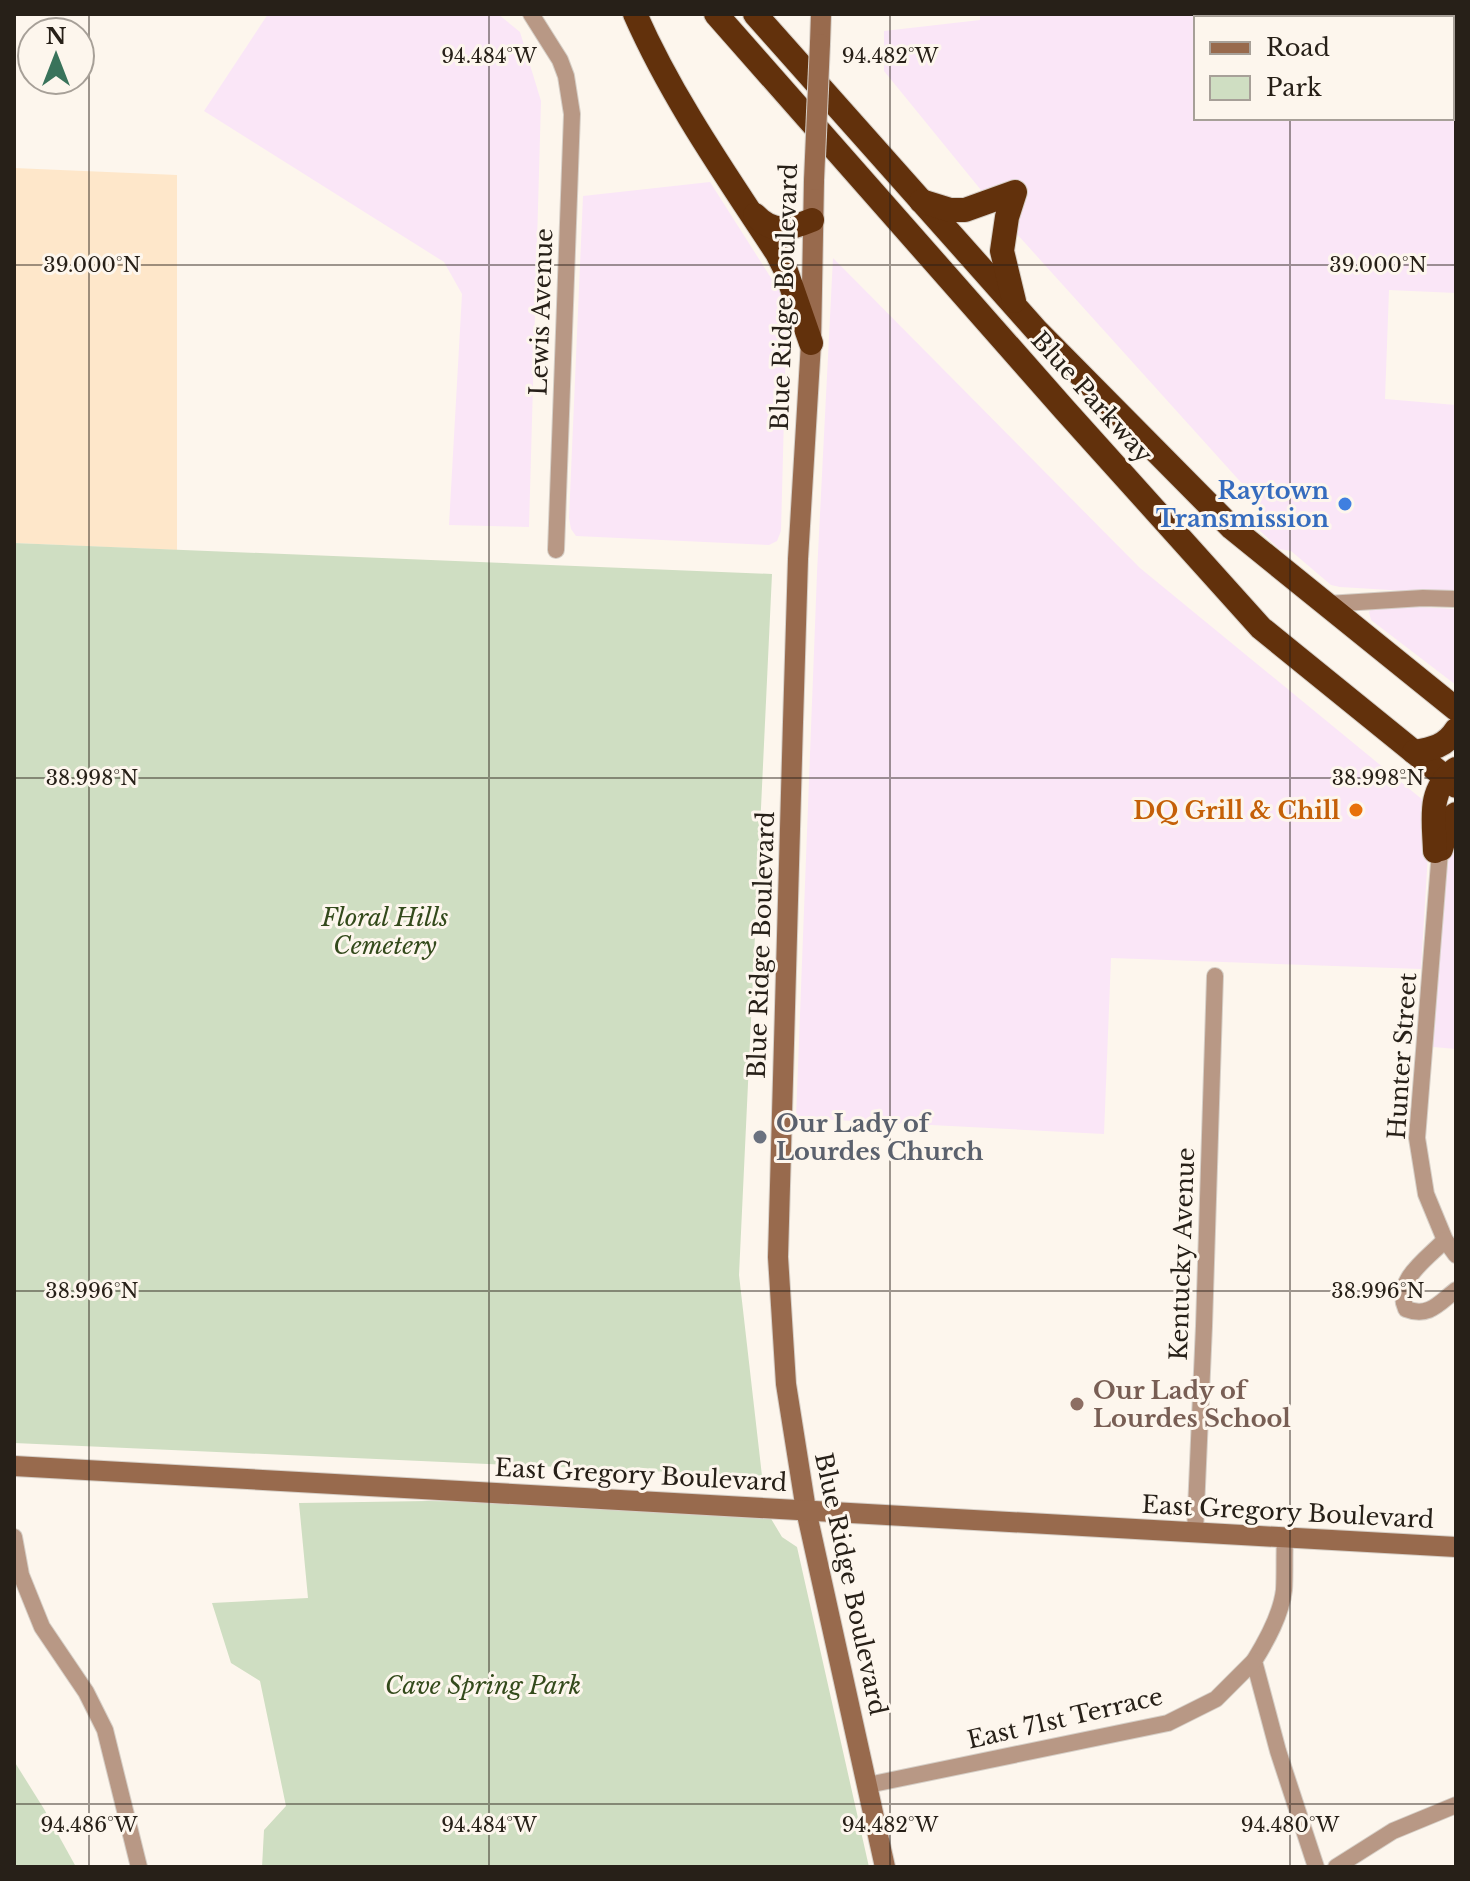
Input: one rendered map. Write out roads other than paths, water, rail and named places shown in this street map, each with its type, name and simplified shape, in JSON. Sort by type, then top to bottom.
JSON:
[{"type":"highway","points":[[635,14],[684,110],[777,253],[811,343]]},
{"type":"highway","name":"Blue Parkway","points":[[716,14],[1261,628],[1414,752],[1452,777]]},
{"type":"highway","name":"Blue Parkway","points":[[755,14],[1037,331],[1232,528],[1456,709]]},
{"type":"highway","points":[[921,201],[950,210],[965,210],[1015,192],[1007,217],[1002,251],[1015,307]]},
{"type":"highway","points":[[745,204],[759,220],[776,228],[790,229],[812,220]]},
{"type":"highway","points":[[1414,752],[1434,749],[1450,739],[1456,730]]},
{"type":"highway","points":[[1438,851],[1434,810],[1436,792],[1452,777]]},
{"type":"highway","points":[[1438,851],[1450,819],[1456,814]]},
{"type":"main road","name":"Blue Ridge Boulevard","points":[[821,14],[812,220],[811,343],[798,559],[778,1257],[786,1384],[806,1510],[885,1867]]},
{"type":"main road","name":"East Gregory Boulevard","points":[[14,1466],[1456,1547]]},
{"type":"street","name":"Lewis Avenue","points":[[531,14],[560,60],[572,114],[556,550]]},
{"type":"street","points":[[1327,604],[1456,599]]},
{"type":"street","name":"Hunter Street","points":[[1438,851],[1417,1138],[1426,1194],[1445,1240],[1456,1255]]},
{"type":"street","name":"Kentucky Avenue","points":[[1195,1532],[1215,976]]},
{"type":"street","points":[[1445,1240],[1411,1275],[1403,1287],[1402,1299],[1406,1309],[1416,1313],[1429,1311],[1456,1290]]},
{"type":"street","points":[[14,1537],[21,1575],[42,1627],[86,1692],[105,1730],[139,1867]]},
{"type":"street","points":[[1285,1538],[1281,1605],[1268,1638],[1254,1661],[1278,1751],[1316,1867]]},
{"type":"street","name":"East 71st Terrace","points":[[868,1785],[1168,1723],[1216,1699],[1254,1661]]},
{"type":"street","points":[[1336,1867],[1393,1831],[1456,1805]]},
{"type":"place","name":"Raytown Transmission","points":[[1345,504]]},
{"type":"place","name":"DQ Grill & Chill","points":[[1356,810]]},
{"type":"place","name":"Our Lady of Lourdes Church","points":[[760,1137]]},
{"type":"place","name":"Our Lady of Lourdes School","points":[[1077,1404]]},
{"type":"park label","name":"Floral Hills Cemetery","points":[[385,931]]},
{"type":"park label","name":"Cave Spring Park","points":[[483,1685]]}]
